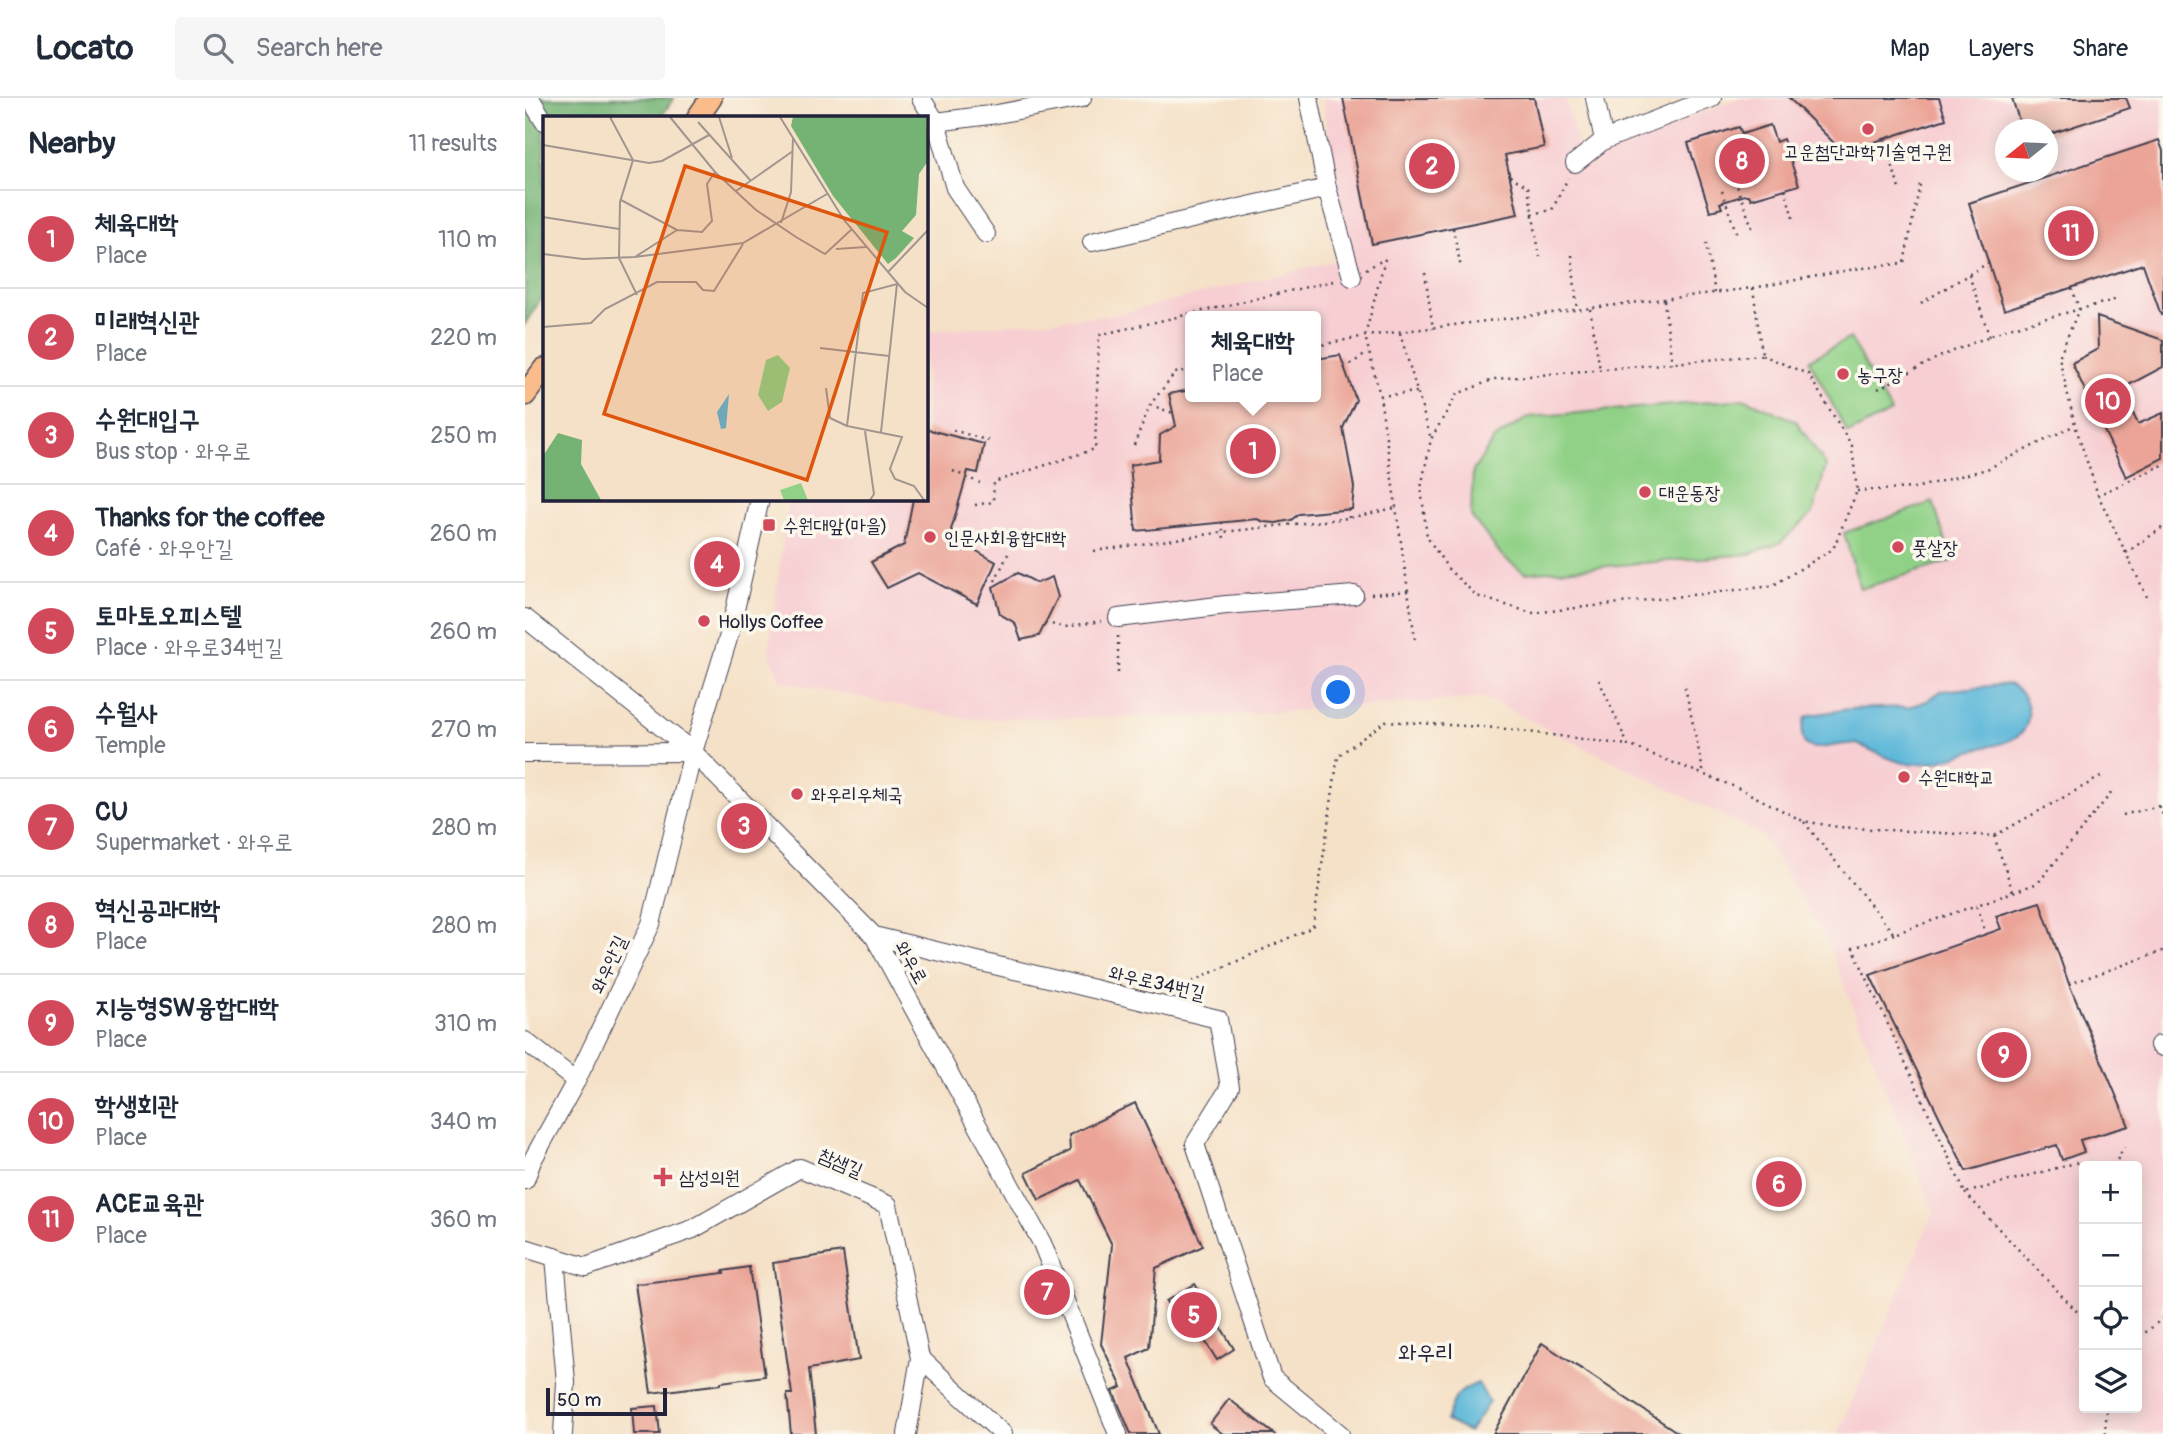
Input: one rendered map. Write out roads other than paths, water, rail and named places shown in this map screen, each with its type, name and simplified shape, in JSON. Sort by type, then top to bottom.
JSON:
[{"type":"main road","points":[[699,116],[711,98]]},
{"type":"main road","points":[[525,395],[543,370]]},
{"type":"street","points":[[530,98],[543,119]]},
{"type":"street","points":[[921,98],[936,122],[955,188],[986,233]]},
{"type":"street","points":[[936,122],[1082,98]]},
{"type":"street","points":[[1309,98],[1327,188],[1352,276]]},
{"type":"street","points":[[1595,98],[1604,140]]},
{"type":"street","points":[[1575,163],[1604,140],[1712,98]]},
{"type":"street","points":[[1092,242],[1327,188]]},
{"type":"street","name":"와우안길","points":[[525,1180],[532,1161],[576,1081],[651,924],[693,752],[730,632],[760,500]]},
{"type":"street","points":[[1118,618],[1226,605],[1354,596]]},
{"type":"street","name":"와우로","points":[[525,618],[693,752],[874,936],[1042,1243],[1118,1434]]},
{"type":"street","points":[[525,753],[693,752]]},
{"type":"street","name":"와우로34번길","points":[[874,936],[1217,1019],[1230,1087],[1195,1144],[1272,1378],[1340,1434]]},
{"type":"street","points":[[525,1041],[576,1081]]},
{"type":"street","name":"참샘길","points":[[525,1248],[586,1266],[693,1229],[800,1168],[888,1205],[921,1357],[907,1434]]},
{"type":"street","points":[[555,1257],[566,1382],[563,1434]]},
{"type":"street","points":[[921,1357],[1003,1434]]},
{"type":"water","points":[[2009,684],[2024,697],[2028,717],[2019,735],[2001,744],[1940,761],[1912,764],[1891,759],[1856,744],[1817,748],[1809,747],[1804,742],[1802,733],[1805,718],[1811,715],[1849,709],[1909,707],[1927,701],[1941,691]]},
{"type":"water","points":[[1478,1383],[1489,1402],[1469,1432],[1446,1421],[1456,1397]]},
{"type":"place","name":"고운첨단과학기술연구원","points":[[1868,129]]},
{"type":"place","name":"혁신공과대학","points":[[1742,161]]},
{"type":"place","name":"미래혁신관","points":[[1432,166]]},
{"type":"place","name":"ACE교육관","points":[[2071,233]]},
{"type":"place","name":"농구장","points":[[1843,374]]},
{"type":"place","name":"학생회관","points":[[2108,401]]},
{"type":"place","name":"체육대학","points":[[1253,451]]},
{"type":"place","name":"대운동장","points":[[1645,492]]},
{"type":"place","name":"수원대앞(마을)","points":[[769,525]]},
{"type":"place","name":"인문사회융합대학","points":[[930,537]]},
{"type":"place","name":"풋살장","points":[[1898,547]]},
{"type":"place","name":"Thanks for the coffee","points":[[717,564]]},
{"type":"place","name":"Hollys Coffee","points":[[704,621]]},
{"type":"place","name":"수원대학교","points":[[1904,777]]},
{"type":"place","name":"와우리우체국","points":[[797,794]]},
{"type":"place","name":"수원대입구","points":[[744,826]]},
{"type":"place","name":"지능형SW융합대학","points":[[2004,1055]]},
{"type":"place","name":"삼성의원","points":[[663,1177]]},
{"type":"place","name":"수월사","points":[[1779,1184]]},
{"type":"place","name":"CU","points":[[1047,1292]]},
{"type":"place","name":"토마토오피스텔","points":[[1194,1315]]},
{"type":"district","name":"와우리","points":[[1426,1352]]}]
